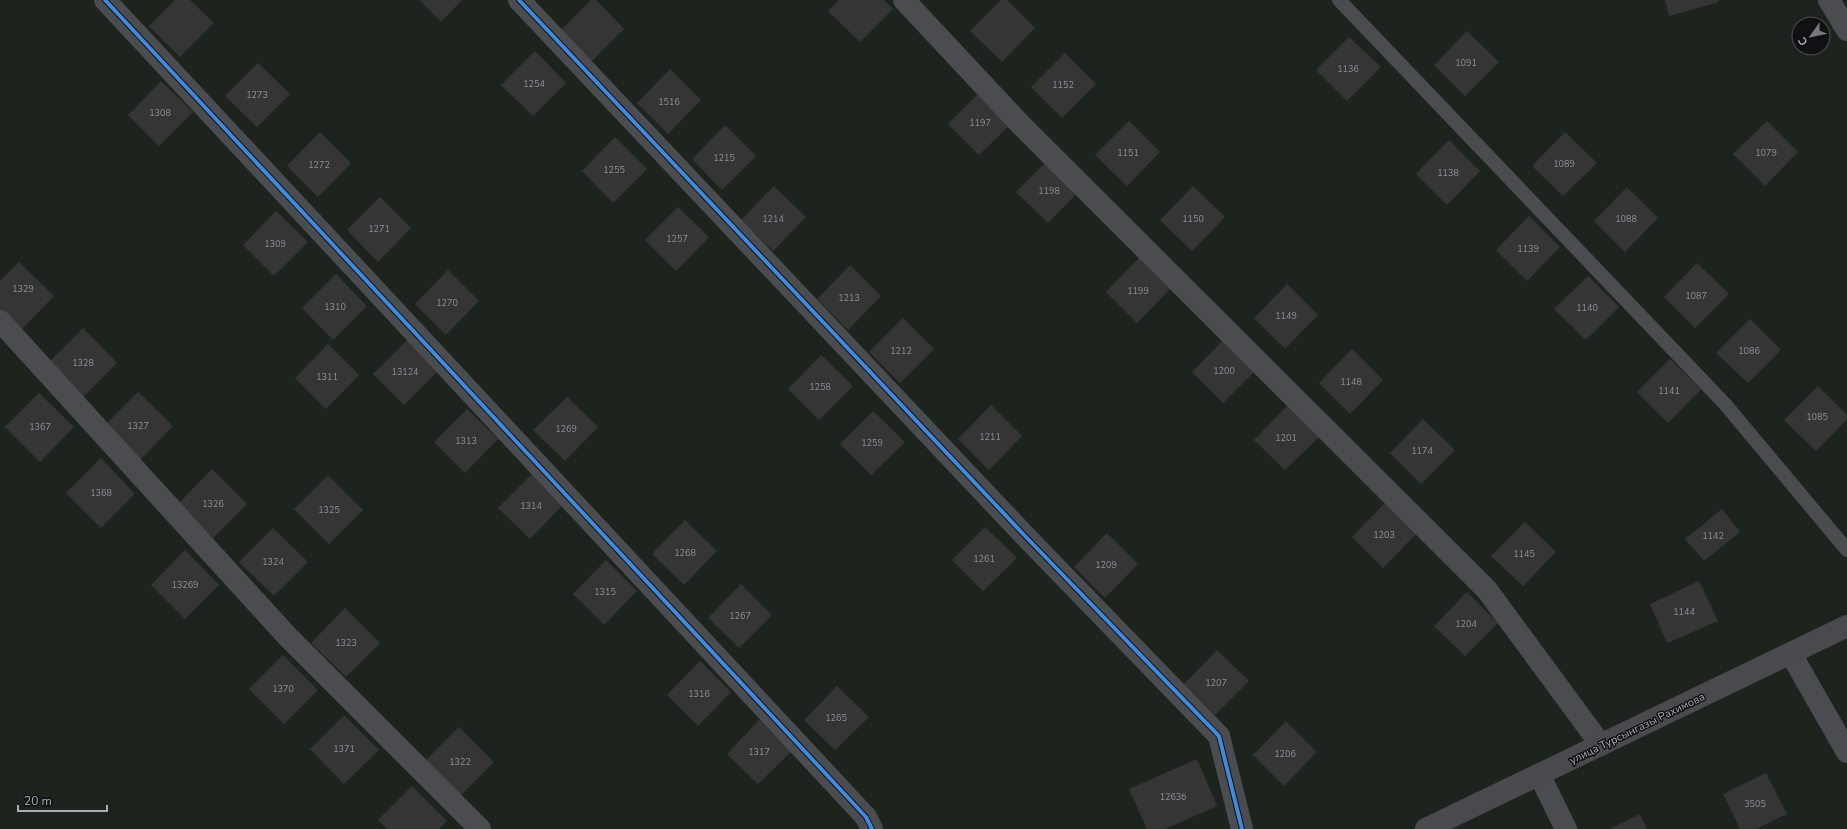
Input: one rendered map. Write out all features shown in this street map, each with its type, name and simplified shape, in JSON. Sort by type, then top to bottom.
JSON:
[{"type":"street","points":[[105,0],[866,817],[872,829]]},
{"type":"street","points":[[519,0],[1027,538],[1219,736],[1242,829]]},
{"type":"street","points":[[904,0],[1020,124],[1487,590],[1601,745]]},
{"type":"street","points":[[1829,0],[1845,20]]},
{"type":"street","points":[[0,321],[287,636],[480,829]]},
{"type":"street","name":"улица Турсынгазы Рахимова","points":[[1426,829],[1540,776],[1847,626]]},
{"type":"street","points":[[1791,654],[1847,752]]},
{"type":"street","points":[[1540,776],[1566,829]]},
{"type":"lane","points":[[1339,0],[1725,404],[1847,550]]},
{"type":"shaded area","points":[[0,0],[1847,0],[1847,829],[0,829]]},
{"type":"building","points":[[175,0],[190,0],[214,23],[180,57],[149,26]]},
{"type":"building","points":[[419,0],[462,0],[441,22]]},
{"type":"building","points":[[591,0],[596,0],[624,29],[591,62],[560,31]]},
{"type":"building","points":[[839,0],[884,0],[893,9],[860,42],[828,11]]},
{"type":"building","points":[[1001,0],[1007,0],[1035,28],[1002,62],[970,31]]},
{"type":"building","points":[[1665,0],[1719,0],[1719,2],[1669,16]]},
{"type":"building","points":[[1467,31],[1499,62],[1465,96],[1434,65]]},
{"type":"building","points":[[1349,37],[1381,67],[1347,101],[1316,70]]},
{"type":"building","points":[[535,51],[566,83],[533,116],[501,85]]},
{"type":"building","points":[[1065,53],[1096,84],[1062,118],[1031,87]]},
{"type":"building","points":[[258,63],[290,94],[257,127],[225,96]]},
{"type":"building","points":[[670,69],[701,100],[668,134],[637,103]]},
{"type":"building","points":[[161,81],[193,112],[159,146],[128,115]]},
{"type":"building","points":[[981,91],[1013,122],[979,155],[948,124]]},
{"type":"building","points":[[1129,121],[1160,152],[1127,186],[1095,155]]},
{"type":"building","points":[[1767,121],[1798,152],[1765,186],[1733,154]]},
{"type":"building","points":[[725,125],[756,156],[722,190],[692,159]]},
{"type":"building","points":[[320,132],[351,163],[318,197],[287,166]]},
{"type":"building","points":[[1565,132],[1597,163],[1563,196],[1532,166]]},
{"type":"building","points":[[615,137],[647,169],[613,203],[582,171]]},
{"type":"building","points":[[1449,140],[1480,171],[1447,205],[1416,174]]},
{"type":"building","points":[[1050,158],[1081,189],[1048,223],[1016,192]]},
{"type":"building","points":[[774,186],[806,217],[773,251],[741,220]]},
{"type":"building","points":[[1193,186],[1225,217],[1192,251],[1160,220]]},
{"type":"building","points":[[1627,187],[1658,218],[1625,252],[1594,221]]},
{"type":"building","points":[[380,197],[411,228],[378,262],[347,230]]},
{"type":"building","points":[[678,207],[709,237],[676,271],[645,240]]},
{"type":"building","points":[[276,211],[308,242],[274,276],[243,245]]},
{"type":"building","points":[[1529,216],[1560,247],[1527,281],[1496,250]]},
{"type":"building","points":[[1139,258],[1170,289],[1137,323],[1106,292]]},
{"type":"building","points":[[19,262],[54,296],[20,331],[0,311],[0,281]]},
{"type":"building","points":[[1697,263],[1729,294],[1695,328],[1664,297]]},
{"type":"building","points":[[850,265],[881,296],[848,330],[817,299]]},
{"type":"building","points":[[448,270],[479,301],[446,335],[415,304]]},
{"type":"building","points":[[336,274],[367,306],[333,340],[302,308]]},
{"type":"building","points":[[1588,276],[1619,307],[1586,340],[1554,309]]},
{"type":"building","points":[[1287,284],[1318,315],[1285,349],[1254,318]]},
{"type":"building","points":[[903,318],[934,349],[900,383],[869,352]]},
{"type":"building","points":[[1750,319],[1781,350],[1748,383],[1716,353]]},
{"type":"building","points":[[83,328],[117,363],[83,397],[49,362]]},
{"type":"building","points":[[1225,338],[1257,369],[1223,403],[1192,372]]},
{"type":"building","points":[[407,340],[438,371],[404,405],[373,374]]},
{"type":"building","points":[[328,344],[359,375],[326,409],[295,378]]},
{"type":"building","points":[[1352,349],[1383,380],[1350,414],[1319,383]]},
{"type":"building","points":[[821,355],[853,386],[819,420],[788,389]]},
{"type":"building","points":[[1670,359],[1701,389],[1668,423],[1637,392]]},
{"type":"building","points":[[1818,386],[1847,415],[1847,419],[1816,451],[1784,420]]},
{"type":"building","points":[[138,392],[173,426],[139,461],[104,426]]},
{"type":"building","points":[[39,393],[74,427],[40,462],[5,427]]},
{"type":"building","points":[[567,397],[598,427],[565,461],[533,430]]},
{"type":"building","points":[[991,405],[1022,436],[989,470],[958,439]]},
{"type":"building","points":[[1287,406],[1319,437],[1285,470],[1254,440]]},
{"type":"building","points":[[467,409],[498,439],[465,473],[434,442]]},
{"type":"building","points":[[873,411],[905,442],[871,475],[840,444]]},
{"type":"building","points":[[1423,419],[1455,450],[1421,484],[1390,453]]},
{"type":"building","points":[[101,458],[135,494],[101,528],[66,493]]},
{"type":"building","points":[[212,469],[247,504],[213,538],[179,503]]},
{"type":"building","points":[[532,474],[563,505],[530,539],[498,508]]},
{"type":"building","points":[[328,475],[363,510],[329,544],[294,509]]},
{"type":"building","points":[[1385,503],[1416,534],[1383,568],[1352,537]]},
{"type":"building","points":[[1722,509],[1740,532],[1704,561],[1685,539]]},
{"type":"building","points":[[685,520],[717,551],[684,585],[652,554]]},
{"type":"building","points":[[1525,522],[1556,552],[1523,586],[1491,556]]},
{"type":"building","points":[[985,527],[1017,558],[983,591],[952,560]]},
{"type":"building","points":[[273,528],[308,562],[274,596],[239,562]]},
{"type":"building","points":[[1107,533],[1138,564],[1105,598],[1074,567]]},
{"type":"building","points":[[185,550],[219,585],[185,619],[151,585]]},
{"type":"building","points":[[606,560],[637,591],[604,625],[573,594]]},
{"type":"building","points":[[1699,581],[1718,621],[1667,643],[1650,604]]},
{"type":"building","points":[[741,584],[772,615],[739,648],[708,618]]},
{"type":"building","points":[[1467,592],[1498,623],[1465,656],[1434,626]]},
{"type":"building","points":[[345,608],[380,643],[346,677],[311,643]]},
{"type":"building","points":[[1217,650],[1249,681],[1215,715],[1184,684]]},
{"type":"building","points":[[283,655],[318,690],[284,724],[249,689]]},
{"type":"building","points":[[700,661],[731,692],[698,726],[667,695]]},
{"type":"building","points":[[837,686],[869,717],[835,750],[804,720]]},
{"type":"building","points":[[344,715],[379,750],[344,784],[310,749]]},
{"type":"building","points":[[760,719],[792,751],[758,784],[727,754]]},
{"type":"building","points":[[1286,721],[1317,752],[1284,786],[1253,755]]},
{"type":"building","points":[[459,727],[494,762],[460,796],[425,761]]},
{"type":"building","points":[[1197,759],[1217,806],[1165,829],[1147,829],[1129,789]]},
{"type":"building","points":[[1766,773],[1787,814],[1756,829],[1740,829],[1723,794]]},
{"type":"building","points":[[412,786],[447,821],[439,829],[387,829],[378,820]]},
{"type":"building","points":[[1640,814],[1647,829],[1610,829]]},
{"type":"cycle path","points":[[105,0],[866,817],[872,829]]},
{"type":"cycle path","points":[[519,0],[1027,538],[1219,736],[1242,829]]}]
